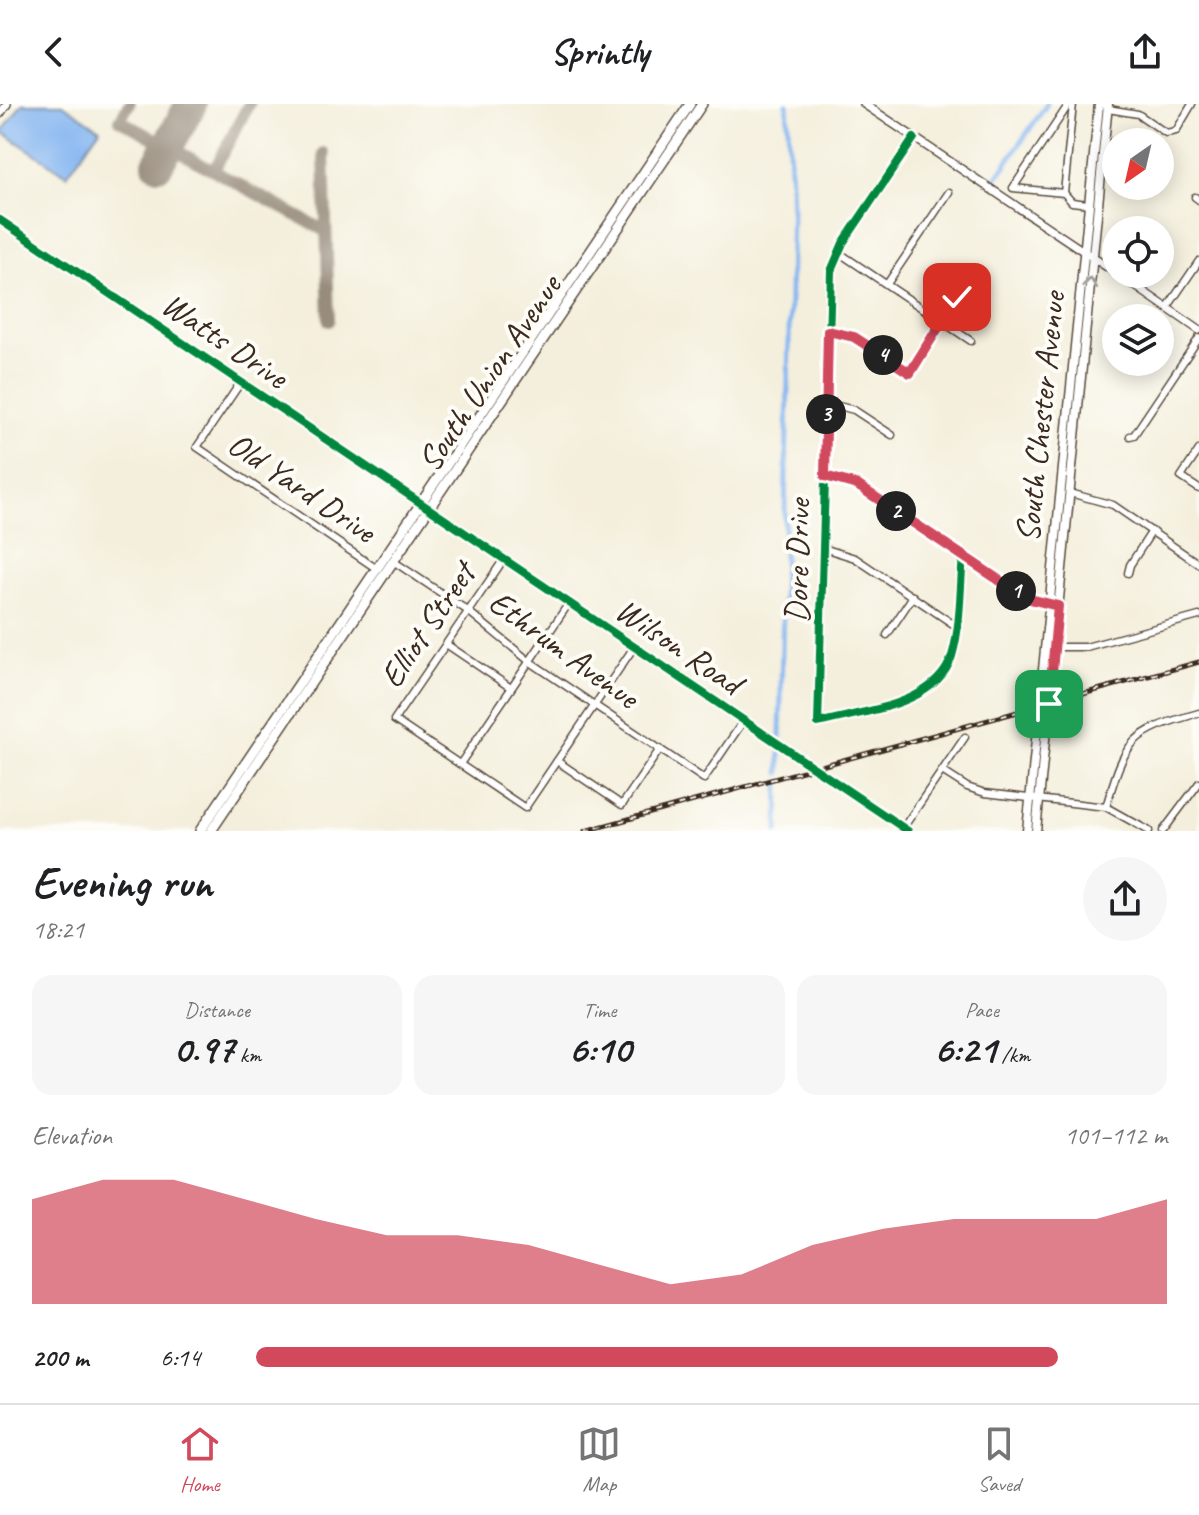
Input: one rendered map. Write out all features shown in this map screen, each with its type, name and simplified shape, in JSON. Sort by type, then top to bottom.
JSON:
[{"type":"main road","name":"South Union Avenue","points":[[508,383],[601,254],[666,150],[690,104]]},
{"type":"main road","name":"South Union Avenue","points":[[202,831],[264,736],[301,691],[321,660],[321,652],[377,569],[425,506],[508,383],[583,264],[702,104]]},
{"type":"main road","name":"South Chester Avenue","points":[[1027,831],[1034,798],[1054,606],[1082,250],[1105,105]]},
{"type":"main road","name":"South Chester Avenue","points":[[1054,606],[1070,493],[1105,105]]},
{"type":"main road","points":[[601,254],[622,208]]},
{"type":"main road","points":[[566,305],[565,299],[584,270],[583,264]]},
{"type":"main road","name":"South Union Avenue","points":[[211,831],[277,732],[297,696],[393,561],[425,506]]},
{"type":"main road","points":[[253,769],[264,736]]},
{"type":"main road","points":[[220,817],[219,812],[237,786],[238,774]]},
{"type":"main road","name":"South Chester Avenue","points":[[1034,798],[1036,831]]},
{"type":"street","points":[[0,114],[7,104]]},
{"type":"street","points":[[864,104],[1102,263]]},
{"type":"street","points":[[1071,104],[1013,188],[1064,193],[1072,202],[1088,204]]},
{"type":"street","points":[[1064,193],[1071,104]]},
{"type":"street","points":[[1138,114],[1139,104]]},
{"type":"street","points":[[1105,105],[1138,114],[1166,133],[1176,131],[1192,104]]},
{"type":"street","name":"Dore Drive","points":[[914,138],[838,252],[830,281],[818,723],[911,697],[927,689],[950,662],[956,626]]},
{"type":"street","points":[[887,284],[949,192]]},
{"type":"street","name":"Watts Drive","points":[[0,220],[425,506]]},
{"type":"street","points":[[838,252],[971,341]]},
{"type":"street","points":[[1170,304],[1199,261]]},
{"type":"street","points":[[828,331],[854,337],[910,373],[971,279]]},
{"type":"street","points":[[1138,288],[1161,304]]},
{"type":"street","points":[[1174,313],[1199,330]]},
{"type":"street","points":[[1130,436],[1199,338]]},
{"type":"street","name":"Old Yard Drive","points":[[241,382],[197,447],[377,569]]},
{"type":"street","points":[[827,403],[854,410],[892,435]]},
{"type":"street","points":[[1199,450],[1181,477],[1199,489]]},
{"type":"street","points":[[825,476],[857,485],[1026,598],[1054,606]]},
{"type":"street","points":[[1070,493],[1103,501],[1199,564]]},
{"type":"street","name":"Wilson Road","points":[[425,506],[904,830]]},
{"type":"street","points":[[1128,573],[1152,531]]},
{"type":"street","points":[[823,548],[855,558],[956,626],[963,556]]},
{"type":"street","name":"Elliot Street","points":[[460,764],[394,720],[504,559]]},
{"type":"street","name":"Ethrum Avenue","points":[[393,561],[468,611],[529,661],[704,779],[744,720]]},
{"type":"street","points":[[887,635],[913,596]]},
{"type":"street","points":[[569,603],[460,764],[525,808],[634,647]]},
{"type":"street","points":[[1050,646],[1086,647],[1199,616]]},
{"type":"street","points":[[446,644],[511,688]]},
{"type":"street","points":[[1106,807],[1118,765],[1137,737],[1161,724],[1199,713]]},
{"type":"street","points":[[904,830],[965,737]]},
{"type":"street","points":[[557,761],[622,805],[660,749]]},
{"type":"street","points":[[942,771],[977,791],[1106,807],[1149,831]]},
{"type":"street","points":[[1163,831],[1199,783]]},
{"type":"water","points":[[22,104],[63,104],[100,129],[67,175],[2,132]]},
{"type":"waterway","points":[[780,737],[792,208],[787,104]]},
{"type":"waterway","points":[[995,180],[1047,104]]},
{"type":"waterway","points":[[780,753],[780,773]]},
{"type":"waterway","points":[[778,831],[779,782]]},
{"type":"taxiway","points":[[129,104],[120,120],[325,231]]},
{"type":"taxiway","points":[[214,170],[249,104]]},
{"type":"taxiway","points":[[324,153],[329,321]]},
{"type":"runway","points":[[158,164],[191,104]]},
{"type":"railway","points":[[585,831],[1199,662]]},
{"type":"cycle path","points":[[914,138],[843,243],[831,271],[818,723],[896,704],[930,686],[943,673],[952,656],[957,632],[963,556]]},
{"type":"cycle path","points":[[0,220],[908,831]]},
{"type":"route","points":[[957,297],[944,323],[910,373],[862,341],[828,331],[825,476],[841,478],[857,485],[1026,598],[1040,604],[1058,606],[1049,704]]}]
